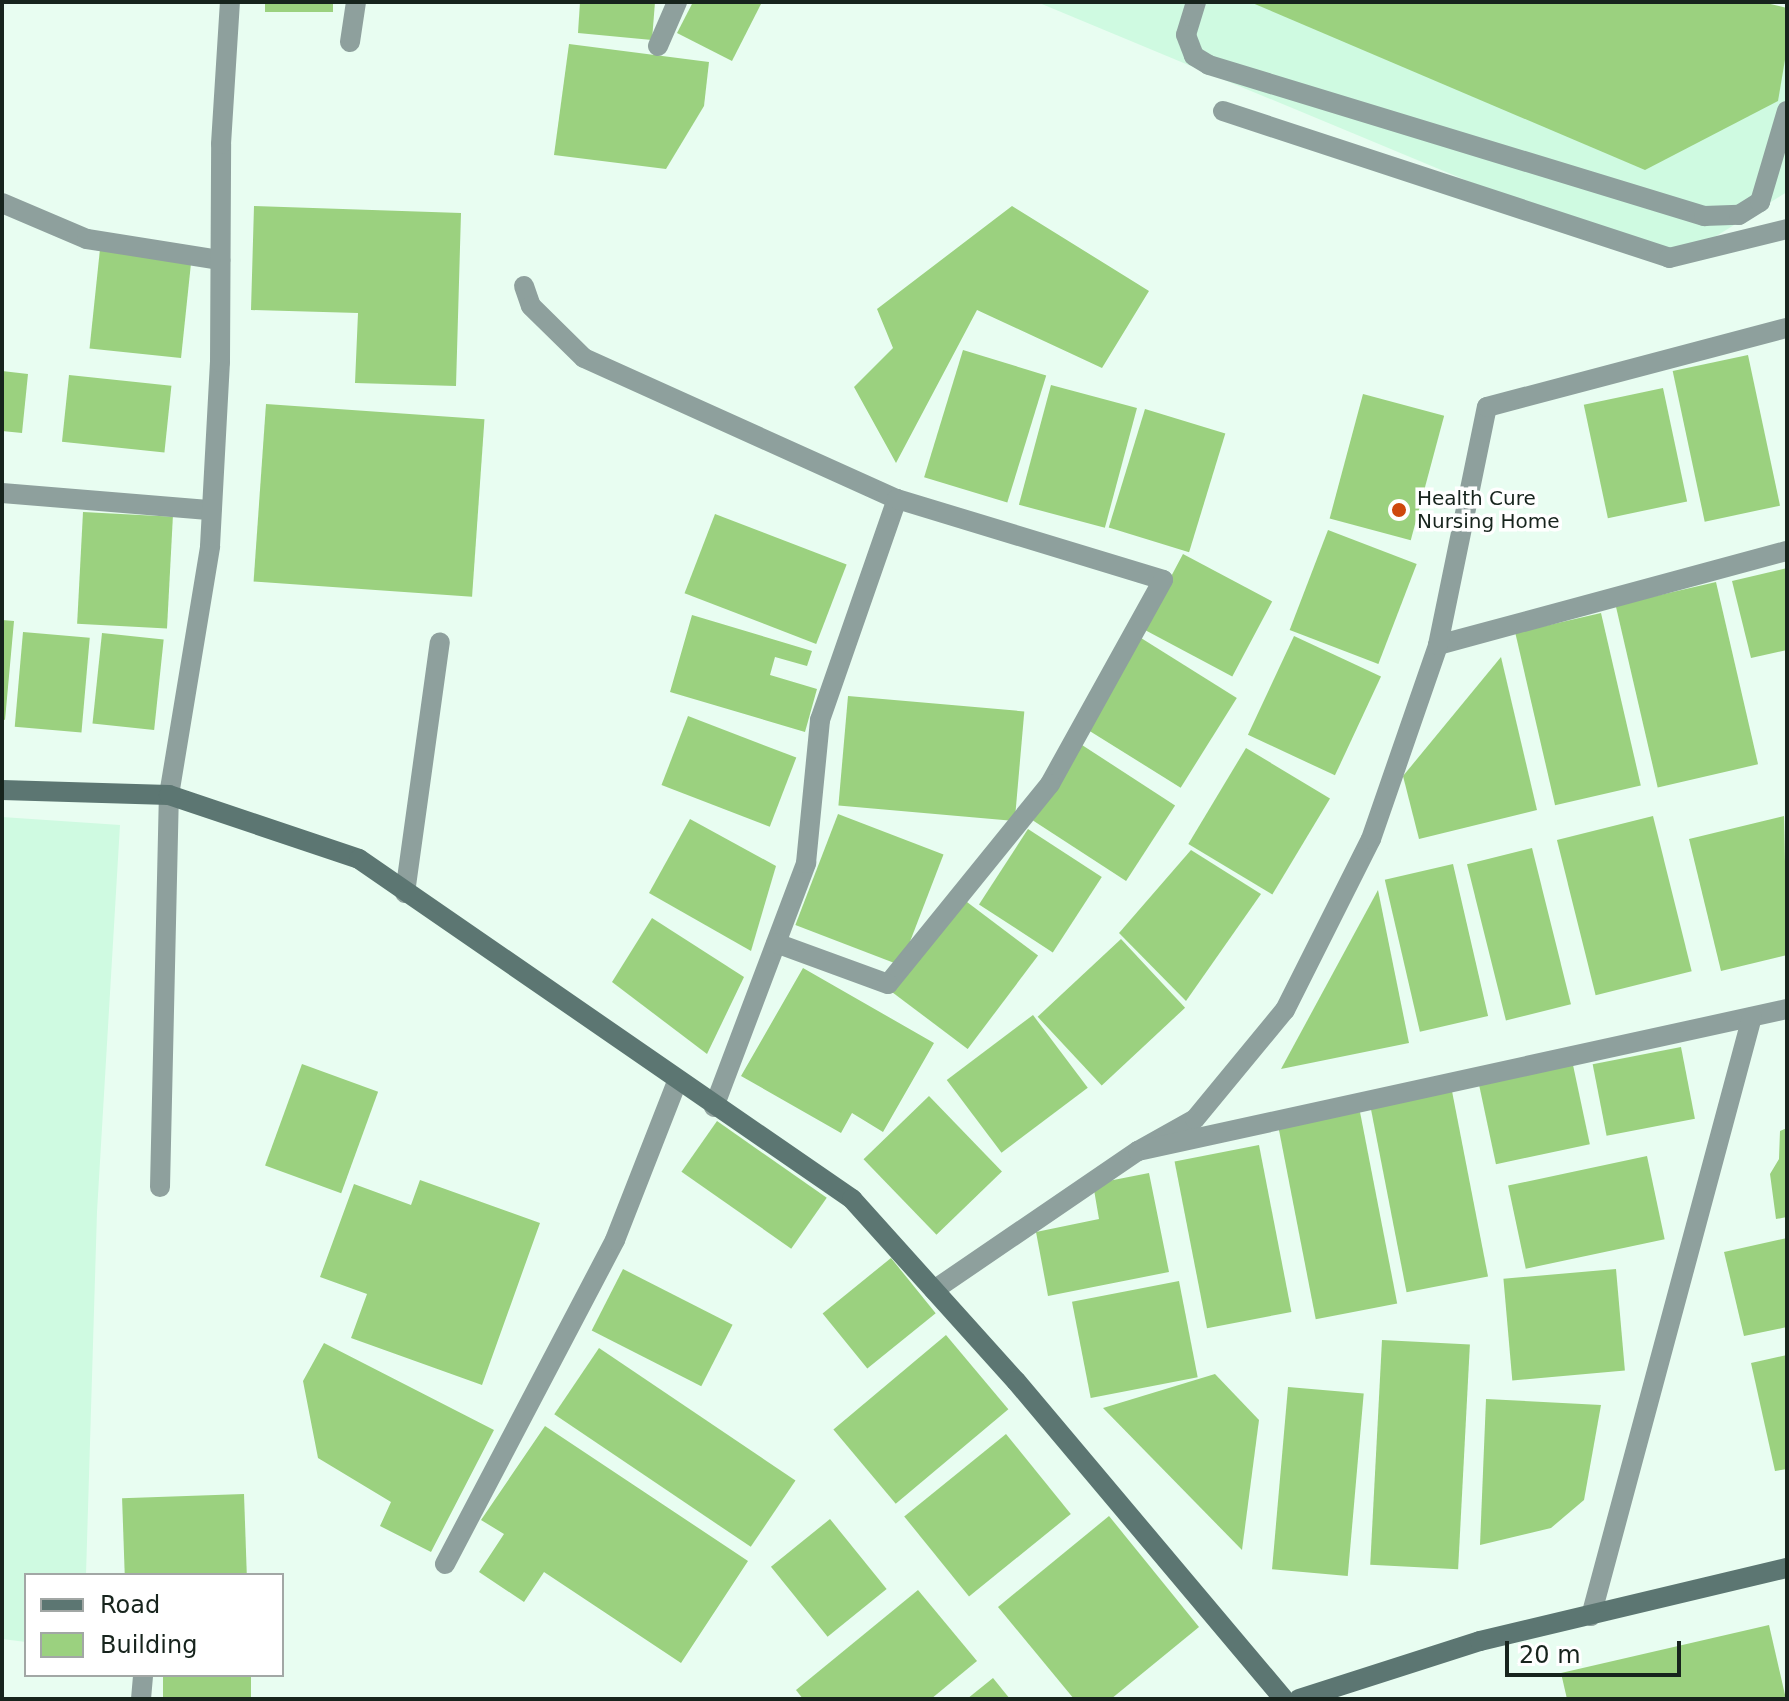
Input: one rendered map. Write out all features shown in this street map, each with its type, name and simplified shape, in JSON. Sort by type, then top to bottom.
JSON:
[{"type":"street","points":[[160,1187],[169,795],[210,546],[221,144],[230,2]]},
{"type":"street","points":[[350,42],[356,2]]},
{"type":"street","points":[[658,46],[677,2]]},
{"type":"street","points":[[1196,2],[1186,35],[1194,56],[1209,65],[1704,216],[1739,215],[1760,202],[1787,111]]},
{"type":"street","points":[[1223,111],[1669,258],[1787,229]]},
{"type":"street","points":[[2,203],[87,239],[220,260]]},
{"type":"street","points":[[524,286],[531,306],[584,358],[897,499],[1163,580],[1050,784],[888,984],[776,943]]},
{"type":"street","points":[[934,1290],[1138,1151],[1195,1119],[1285,1010],[1371,839],[1438,645],[1487,407],[1787,328]]},
{"type":"street","points":[[2,493],[211,510]]},
{"type":"street","points":[[714,1107],[806,863],[820,720],[897,499]]},
{"type":"street","points":[[1438,645],[1787,551]]},
{"type":"street","points":[[405,893],[440,642]]},
{"type":"street","points":[[2,790],[169,795],[359,859],[677,1082],[852,1199],[934,1290],[1284,1699]]},
{"type":"street","points":[[1138,1151],[1787,1009]]},
{"type":"street","points":[[1591,1616],[1752,1017]]},
{"type":"street","points":[[445,1564],[615,1240],[677,1082]]},
{"type":"street","points":[[1299,1699],[1480,1641],[1787,1568]]},
{"type":"street","points":[[141,1699],[143,1677]]},
{"type":"shaded area","points":[[1037,2],[1707,2],[1787,41],[1787,192],[1670,265]]},
{"type":"shaded area","points":[[2,817],[120,825],[97,1212],[86,1573],[24,1573],[24,1642],[2,1639]]},
{"type":"building","points":[[265,2],[333,2],[333,12],[265,12]]},
{"type":"building","points":[[580,2],[655,2],[652,40],[578,33]]},
{"type":"building","points":[[693,2],[762,2],[732,61],[677,33]]},
{"type":"building","points":[[1250,2],[1762,2],[1787,8],[1787,48],[1778,101],[1645,170]]},
{"type":"building","points":[[569,44],[709,62],[704,106],[666,169],[554,155]]},
{"type":"building","points":[[254,206],[461,213],[456,386],[355,383],[358,313],[251,310]]},
{"type":"building","points":[[1012,206],[1149,291],[1102,368],[977,310],[896,463],[854,387],[893,348],[877,309]]},
{"type":"building","points":[[100,249],[191,259],[181,358],[90,348]]},
{"type":"building","points":[[963,350],[1046,375],[1007,503],[924,477]]},
{"type":"building","points":[[1748,355],[1780,506],[1705,522],[1673,371]]},
{"type":"building","points":[[2,371],[28,374],[22,433],[2,431]]},
{"type":"building","points":[[69,375],[171,386],[164,452],[62,442]]},
{"type":"building","points":[[1051,385],[1137,408],[1105,528],[1019,505]]},
{"type":"building","points":[[1663,388],[1687,501],[1608,518],[1584,405]]},
{"type":"building","points":[[1363,394],[1444,416],[1411,540],[1330,519]]},
{"type":"building","points":[[266,404],[484,419],[472,597],[254,582]]},
{"type":"building","points":[[1145,409],[1225,434],[1189,552],[1109,528]]},
{"type":"building","points":[[83,512],[173,517],[167,629],[77,624]]},
{"type":"building","points":[[715,514],[847,565],[816,644],[685,593]]},
{"type":"building","points":[[1328,530],[1417,564],[1378,664],[1290,630]]},
{"type":"building","points":[[1183,554],[1272,601],[1232,676],[1143,629]]},
{"type":"building","points":[[1787,568],[1787,650],[1751,658],[1732,581]]},
{"type":"building","points":[[1716,582],[1758,764],[1658,787],[1616,605]]},
{"type":"building","points":[[1601,613],[1641,785],[1555,805],[1515,633]]},
{"type":"building","points":[[692,615],[812,651],[807,666],[775,657],[770,675],[817,689],[805,732],[670,692]]},
{"type":"building","points":[[2,620],[14,621],[5,720],[2,719]]},
{"type":"building","points":[[23,632],[90,638],[81,732],[15,727]]},
{"type":"building","points":[[102,633],[164,639],[154,730],[92,724]]},
{"type":"building","points":[[1294,636],[1381,677],[1335,775],[1248,735]]},
{"type":"building","points":[[1141,638],[1237,698],[1181,788],[1085,728]]},
{"type":"building","points":[[1501,657],[1537,810],[1419,839],[1403,776]]},
{"type":"building","points":[[848,696],[1024,711],[1015,821],[838,806]]},
{"type":"building","points":[[688,716],[796,758],[770,827],[661,785]]},
{"type":"building","points":[[1082,745],[1175,805],[1126,881],[1033,820]]},
{"type":"building","points":[[1246,748],[1330,798],[1272,894],[1188,844]]},
{"type":"building","points":[[838,814],[943,854],[901,966],[795,925]]},
{"type":"building","points":[[1653,816],[1692,971],[1596,995],[1557,840]]},
{"type":"building","points":[[1784,816],[1787,955],[1721,971],[1689,839]]},
{"type":"building","points":[[690,819],[776,866],[751,951],[649,893]]},
{"type":"building","points":[[1028,829],[1102,877],[1053,952],[979,904]]},
{"type":"building","points":[[1532,848],[1571,1004],[1506,1020],[1467,864]]},
{"type":"building","points":[[1191,850],[1261,894],[1186,1001],[1119,933]]},
{"type":"building","points":[[1453,864],[1488,1016],[1420,1032],[1385,880]]},
{"type":"building","points":[[1378,890],[1409,1043],[1281,1069]]},
{"type":"building","points":[[963,899],[1038,956],[968,1049],[893,992]]},
{"type":"building","points":[[652,918],[744,977],[707,1054],[612,982]]},
{"type":"building","points":[[1121,939],[1185,1008],[1102,1085],[1038,1017]]},
{"type":"building","points":[[803,968],[934,1043],[883,1132],[852,1113],[841,1133],[741,1076]]},
{"type":"building","points":[[1033,1015],[1088,1088],[1002,1153],[947,1080]]},
{"type":"building","points":[[1681,1047],[1695,1119],[1607,1136],[1593,1064]]},
{"type":"building","points":[[302,1064],[378,1092],[341,1193],[265,1165]]},
{"type":"building","points":[[1573,1065],[1590,1144],[1496,1164],[1479,1085]]},
{"type":"building","points":[[1451,1086],[1488,1276],[1407,1292],[1370,1102]]},
{"type":"building","points":[[929,1096],[1002,1172],[936,1235],[864,1159]]},
{"type":"building","points":[[1360,1112],[1397,1303],[1316,1319],[1279,1128]]},
{"type":"building","points":[[717,1121],[827,1198],[791,1249],[681,1172]]},
{"type":"building","points":[[1787,1128],[1787,1217],[1776,1219],[1770,1174],[1779,1159],[1780,1131]]},
{"type":"building","points":[[1259,1145],[1291,1312],[1207,1328],[1175,1161]]},
{"type":"building","points":[[1647,1156],[1665,1239],[1526,1269],[1508,1186]]},
{"type":"building","points":[[1149,1173],[1169,1272],[1048,1296],[1036,1232],[1099,1219],[1093,1184]]},
{"type":"building","points":[[420,1180],[540,1223],[482,1385],[351,1338],[367,1294],[320,1277],[354,1184],[411,1205]]},
{"type":"building","points":[[1787,1238],[1787,1327],[1744,1336],[1724,1252]]},
{"type":"building","points":[[891,1258],[936,1313],[867,1369],[823,1313]]},
{"type":"building","points":[[623,1269],[733,1325],[701,1386],[592,1330]]},
{"type":"building","points":[[1616,1269],[1625,1371],[1512,1380],[1503,1279]]},
{"type":"building","points":[[1179,1281],[1198,1377],[1091,1398],[1072,1302]]},
{"type":"building","points":[[946,1335],[1008,1409],[896,1504],[833,1429]]},
{"type":"building","points":[[1382,1340],[1470,1345],[1458,1569],[1370,1565]]},
{"type":"building","points":[[324,1343],[494,1430],[431,1552],[380,1526],[391,1502],[318,1458],[303,1381]]},
{"type":"building","points":[[599,1348],[795,1481],[751,1547],[554,1414]]},
{"type":"building","points":[[1787,1355],[1787,1469],[1775,1471],[1751,1363]]},
{"type":"building","points":[[1215,1374],[1259,1420],[1242,1550],[1103,1408]]},
{"type":"building","points":[[1288,1387],[1364,1394],[1348,1576],[1272,1569]]},
{"type":"building","points":[[1486,1399],[1601,1405],[1584,1500],[1551,1528],[1480,1545]]},
{"type":"building","points":[[545,1426],[748,1561],[681,1663],[544,1572],[524,1602],[479,1572],[504,1534],[481,1520]]},
{"type":"building","points":[[1006,1434],[1071,1514],[969,1596],[904,1516]]},
{"type":"building","points":[[244,1494],[247,1573],[125,1573],[122,1498]]},
{"type":"building","points":[[1109,1516],[1199,1627],[1111,1699],[1074,1699],[998,1607]]},
{"type":"building","points":[[830,1519],[887,1589],[828,1637],[771,1567]]},
{"type":"building","points":[[918,1590],[977,1661],[931,1699],[803,1699],[796,1690]]},
{"type":"building","points":[[1769,1625],[1786,1699],[1567,1699],[1561,1673]]},
{"type":"building","points":[[163,1677],[251,1677],[251,1699],[163,1699]]},
{"type":"building","points":[[993,1678],[1010,1699],[967,1699]]},
{"type":"place","name":"Health Cure Nursing Home","points":[[1399,510]]}]
